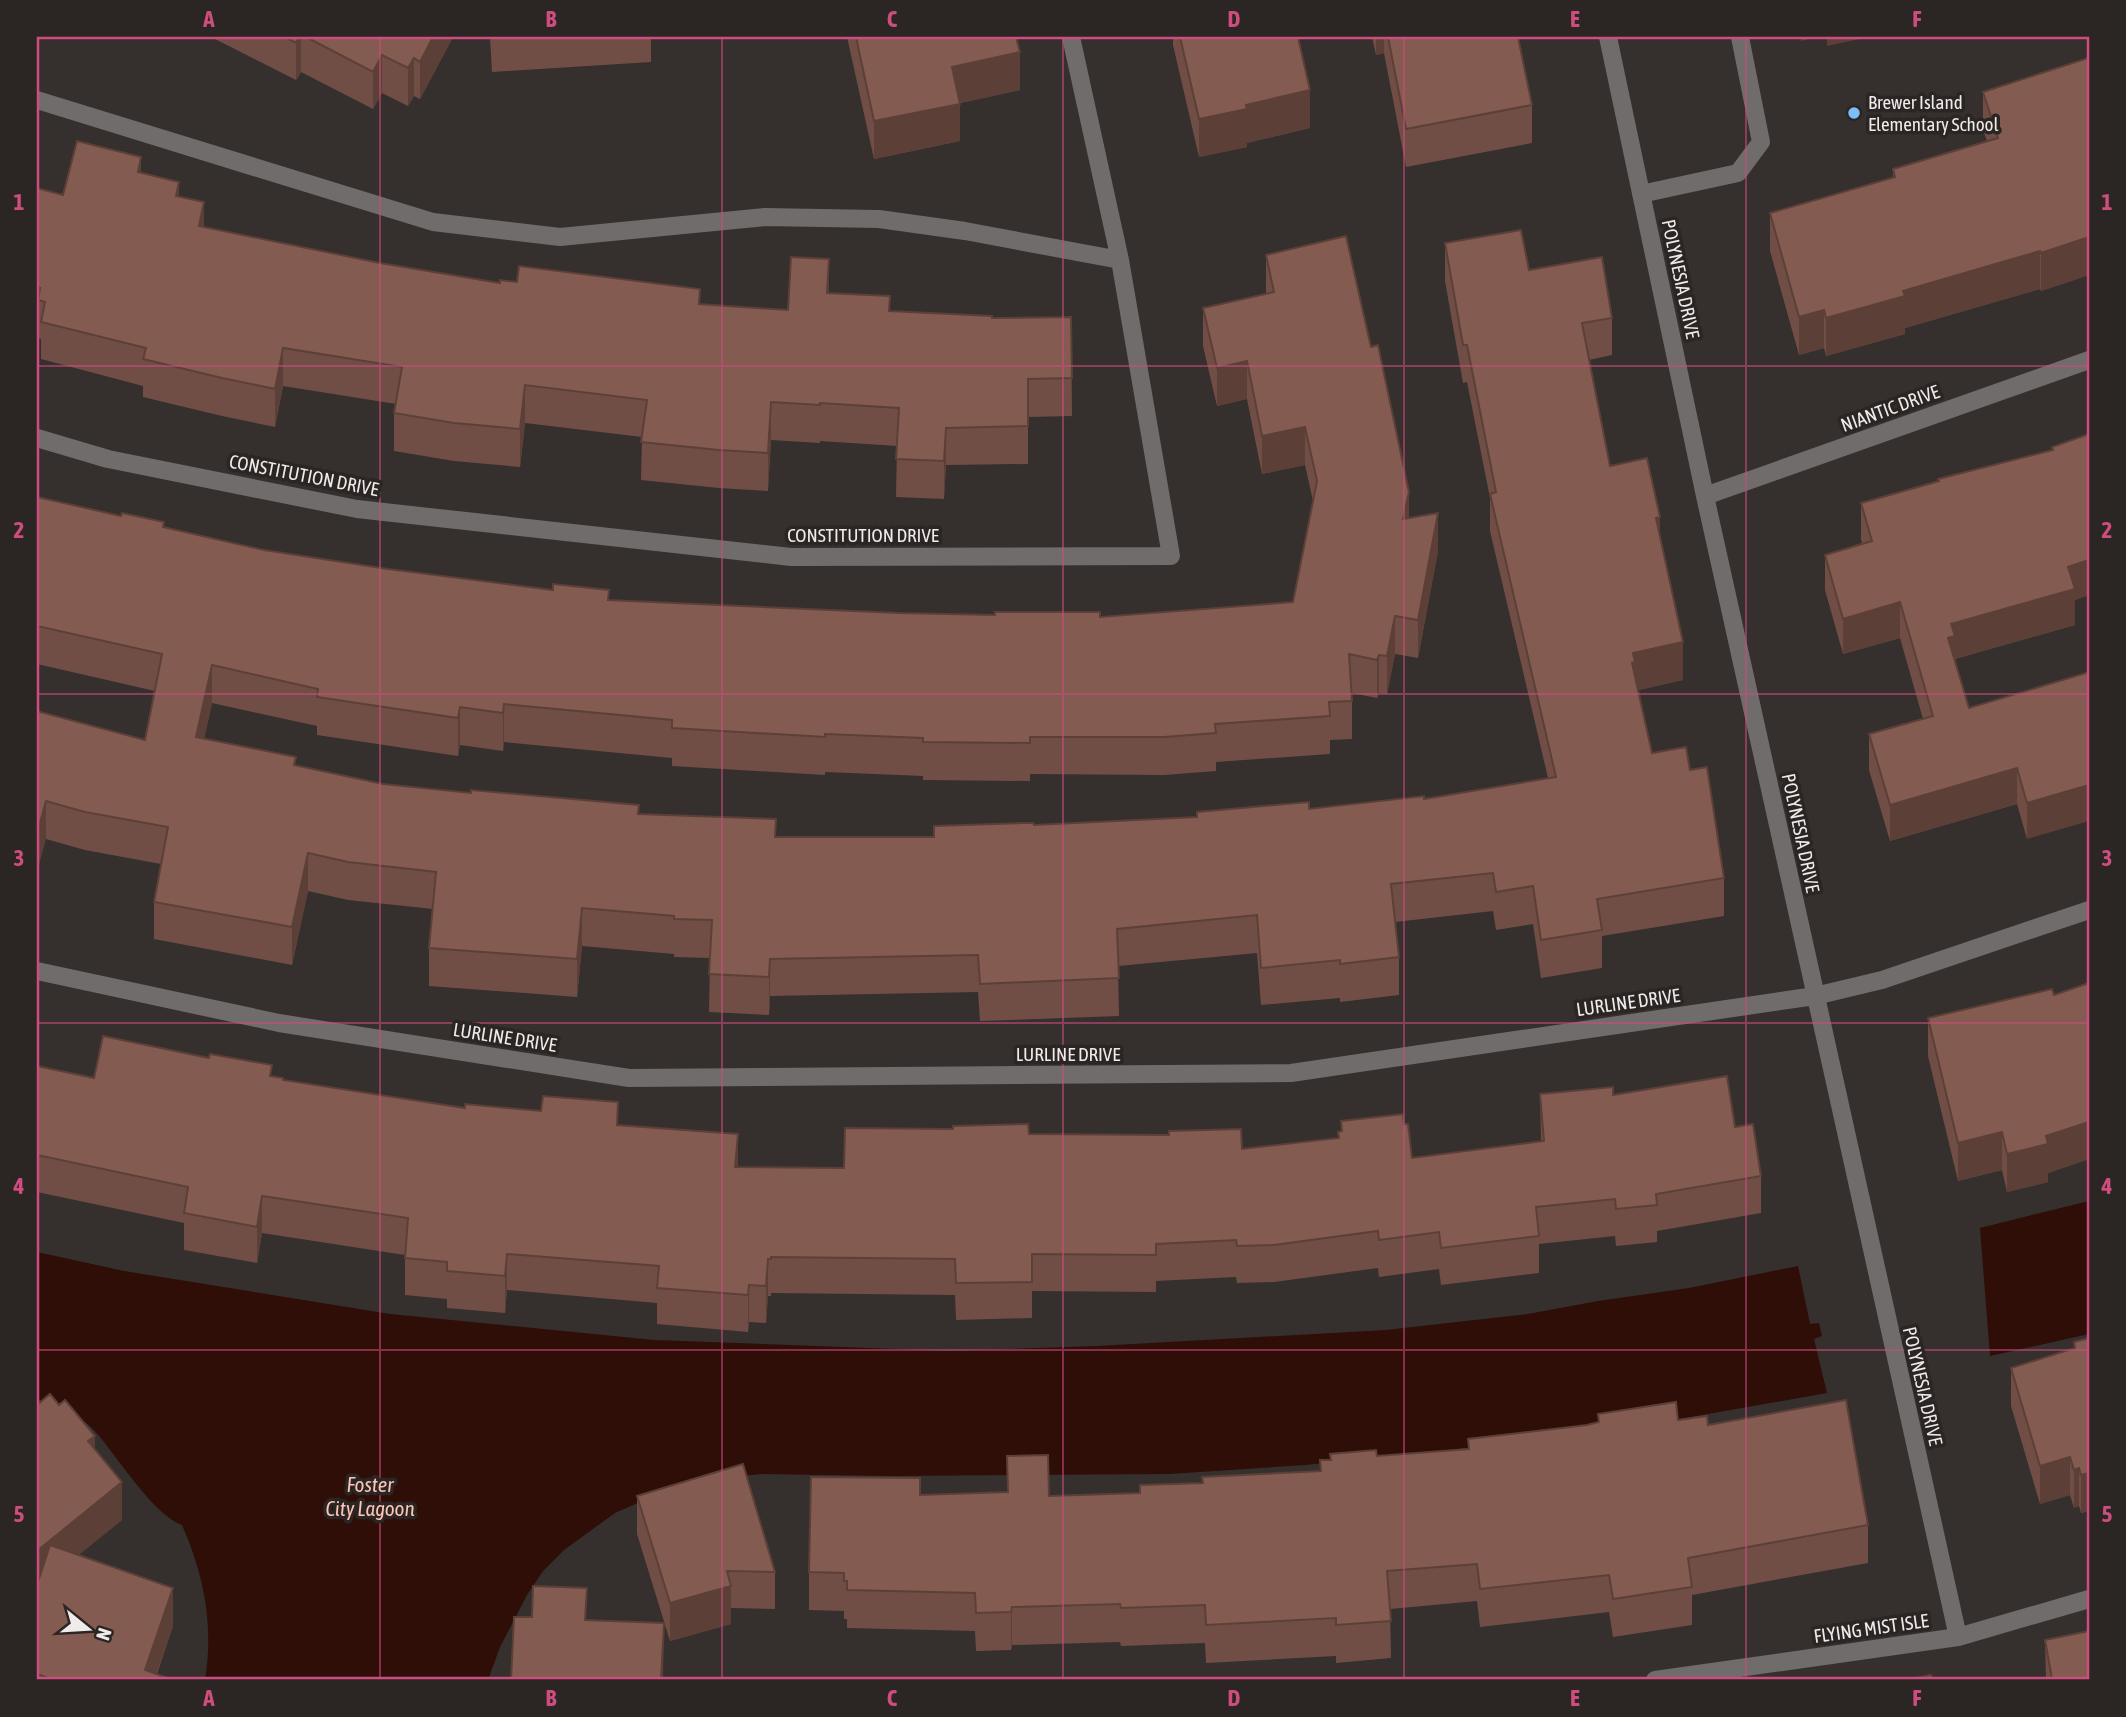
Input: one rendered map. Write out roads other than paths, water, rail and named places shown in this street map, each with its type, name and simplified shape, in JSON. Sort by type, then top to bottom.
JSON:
[{"type":"street","name":"CONSTITUTION DRIVE","points":[[37,438],[108,459],[357,509],[777,555],[1171,556],[1119,260],[1071,37]]},
{"type":"street","name":"POLYNESIA DRIVE","points":[[1608,37],[1705,496],[1958,1637]]},
{"type":"street","points":[[1641,194],[1738,173],[1761,142],[1740,37]]},
{"type":"street","points":[[37,100],[433,222],[561,237],[765,217],[879,219],[965,231],[1119,260]]},
{"type":"street","name":"NIANTIC DRIVE","points":[[1705,496],[2089,360]]},
{"type":"street","name":"LURLINE DRIVE","points":[[37,971],[279,1023],[629,1078],[1291,1073],[1815,996],[1882,980],[2089,910]]},
{"type":"street","name":"FLYING MIST ISLE","points":[[1655,1680],[1958,1637],[2089,1599]]},
{"type":"water","points":[[2089,1201],[2089,1334],[1990,1356],[1980,1228]]},
{"type":"water","name":"Foster City Lagoon","points":[[37,1252],[124,1271],[390,1314],[654,1340],[949,1351],[1097,1346],[1386,1330],[1528,1314],[1689,1288],[1798,1266],[1810,1324],[1819,1323],[1822,1336],[1814,1339],[1827,1393],[1589,1435],[1305,1465],[1169,1474],[763,1474],[719,1478],[672,1488],[615,1513],[564,1550],[543,1571],[527,1595],[500,1647],[488,1680],[205,1680],[208,1640],[205,1601],[196,1563],[182,1525],[159,1509],[88,1424],[37,1399]]},
{"type":"place","name":"Brewer Island Elementary School","points":[[1854,113]]}]
